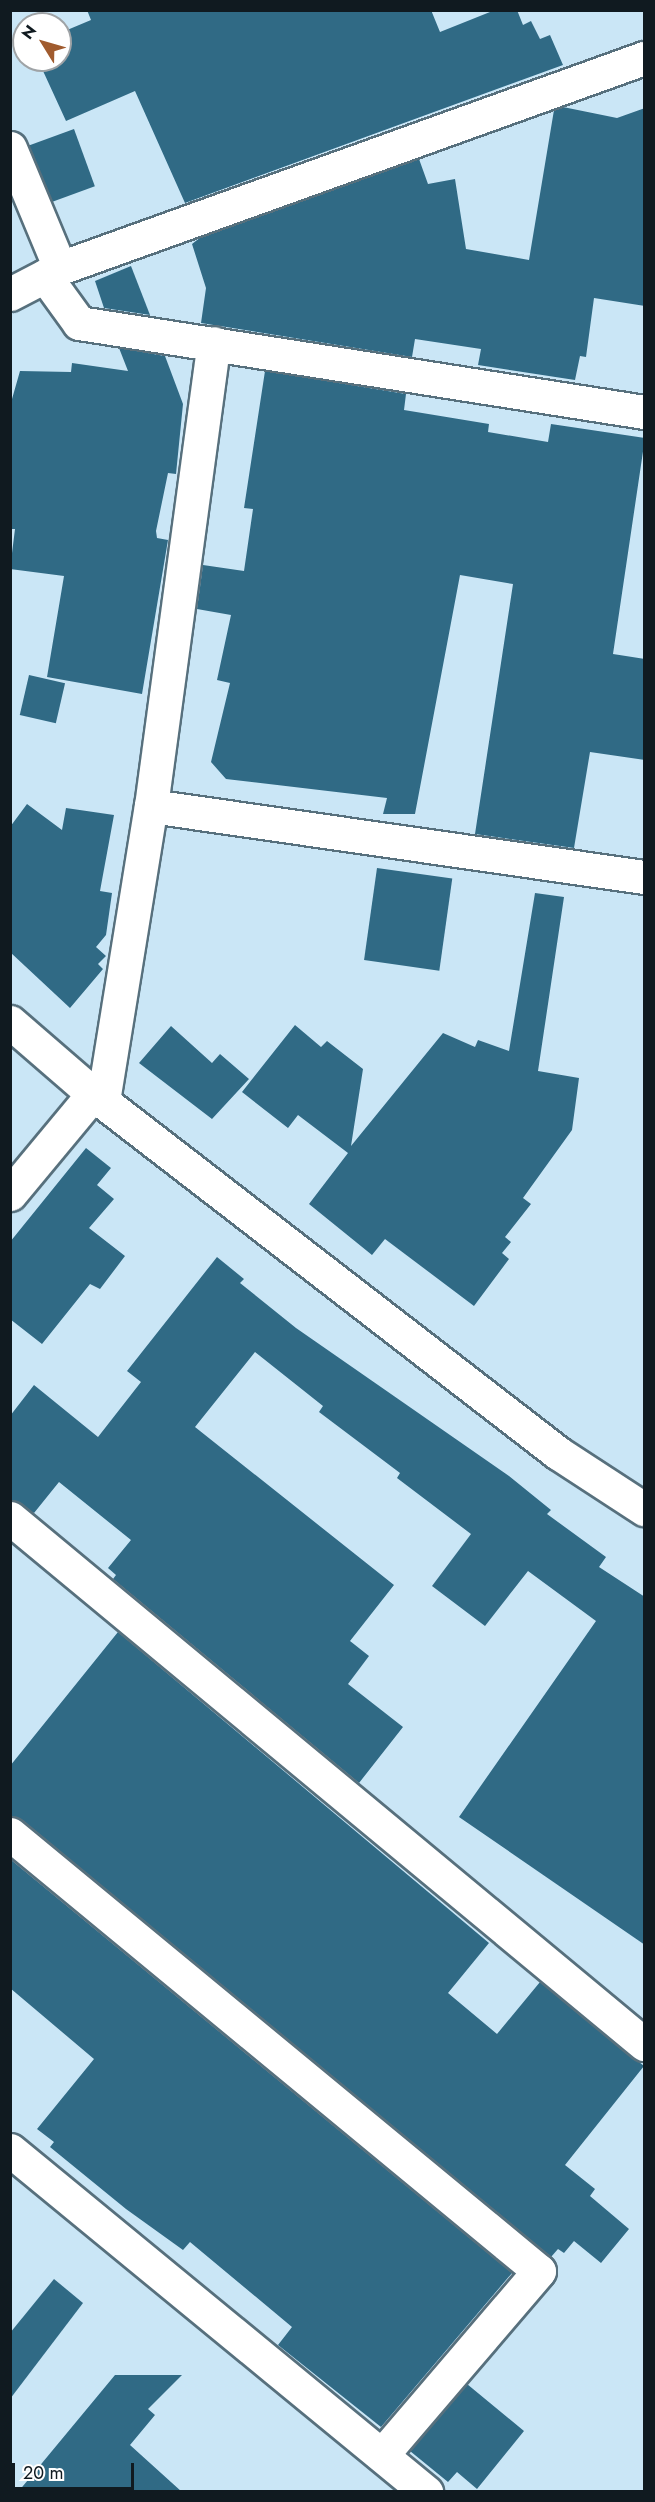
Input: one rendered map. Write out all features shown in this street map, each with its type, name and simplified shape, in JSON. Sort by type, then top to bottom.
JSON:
[{"type":"street","points":[[10,294],[52,272],[645,58]]},
{"type":"street","points":[[10,148],[52,272],[80,323],[645,412]]},
{"type":"street","points":[[10,1194],[98,1098],[151,806],[214,343]]},
{"type":"street","points":[[151,806],[645,878]]},
{"type":"street","points":[[10,1022],[98,1098],[558,1453],[645,1509]]},
{"type":"street","points":[[10,1518],[645,2043]]},
{"type":"street","points":[[10,1834],[539,2271],[382,2456]]},
{"type":"street","points":[[10,2150],[426,2492]]},
{"type":"building","points":[[87,10],[431,10],[440,32],[495,10],[517,10],[523,25],[531,21],[540,39],[550,35],[563,65],[185,203],[135,91],[66,121],[44,72],[72,72],[72,28],[91,20]]},
{"type":"building","points":[[563,107],[617,118],[645,108],[645,306],[594,298],[586,357],[580,356],[575,380],[478,365],[481,349],[415,339],[412,357],[201,323],[206,288],[192,244],[201,237],[419,159],[428,184],[455,179],[466,249],[529,260],[554,110]]},
{"type":"building","points":[[74,129],[95,186],[50,203],[29,145]]},
{"type":"building","points":[[131,266],[150,315],[104,308],[95,281]]},
{"type":"building","points":[[119,348],[165,356],[183,404],[176,474],[168,473],[156,531],[157,538],[168,540],[142,694],[47,677],[64,576],[10,569],[15,529],[10,529],[10,406],[20,371],[71,372],[72,363],[128,371]]},
{"type":"building","points":[[265,371],[406,394],[404,410],[489,424],[488,432],[548,442],[551,424],[645,438],[613,654],[645,659],[645,760],[590,752],[574,848],[475,834],[513,584],[460,575],[415,814],[383,814],[387,798],[226,779],[211,762],[230,683],[217,680],[231,615],[197,609],[203,565],[244,571],[253,509],[244,508]]},
{"type":"building","points":[[29,675],[65,683],[56,723],[20,715]]},
{"type":"building","points":[[27,804],[62,830],[66,808],[114,815],[100,891],[112,893],[106,935],[96,947],[106,956],[98,964],[103,969],[70,1008],[10,952],[10,827]]},
{"type":"building","points":[[377,868],[452,879],[439,971],[364,960]]},
{"type":"building","points":[[535,893],[564,897],[538,1071],[579,1078],[572,1130],[523,1198],[531,1204],[505,1237],[511,1242],[502,1253],[509,1259],[474,1306],[385,1239],[372,1255],[309,1204],[348,1153],[298,1115],[288,1128],[242,1092],[295,1025],[321,1047],[327,1041],[363,1069],[351,1146],[443,1033],[475,1047],[478,1040],[509,1051]]},
{"type":"building","points":[[171,1026],[212,1063],[220,1054],[249,1079],[212,1119],[139,1063]]},
{"type":"building","points":[[86,1148],[111,1168],[97,1185],[114,1199],[89,1228],[125,1256],[100,1289],[90,1284],[42,1344],[10,1319],[10,1242]]},
{"type":"building","points":[[217,1257],[244,1279],[240,1283],[296,1328],[509,1476],[551,1510],[547,1514],[606,1557],[599,1567],[645,1597],[645,1945],[459,1817],[596,1621],[528,1571],[485,1626],[432,1586],[471,1534],[397,1478],[400,1473],[319,1412],[323,1406],[255,1352],[195,1427],[394,1585],[350,1641],[369,1656],[348,1684],[403,1727],[359,1783],[113,1579],[116,1575],[108,1568],[131,1540],[59,1482],[34,1513],[10,1500],[10,1416],[34,1385],[98,1437],[141,1382],[127,1371]]},
{"type":"building","points":[[118,1632],[489,1943],[448,1993],[497,2034],[540,1982],[644,2066],[565,2165],[595,2189],[590,2196],[629,2229],[601,2263],[574,2241],[564,2253],[558,2249],[551,2257],[22,1820],[10,1816],[10,1766]]},
{"type":"building","points":[[10,1859],[512,2273],[381,2427],[278,2345],[292,2327],[190,2242],[183,2250],[126,2209],[50,2147],[54,2142],[37,2129],[94,2059],[10,1988]]},
{"type":"building","points":[[54,2279],[83,2303],[10,2399],[10,2333]]},
{"type":"building","points":[[115,2375],[182,2375],[148,2409],[155,2415],[130,2445],[182,2492],[18,2492]]},
{"type":"building","points":[[467,2384],[524,2431],[477,2489],[457,2472],[448,2482],[410,2451]]}]
